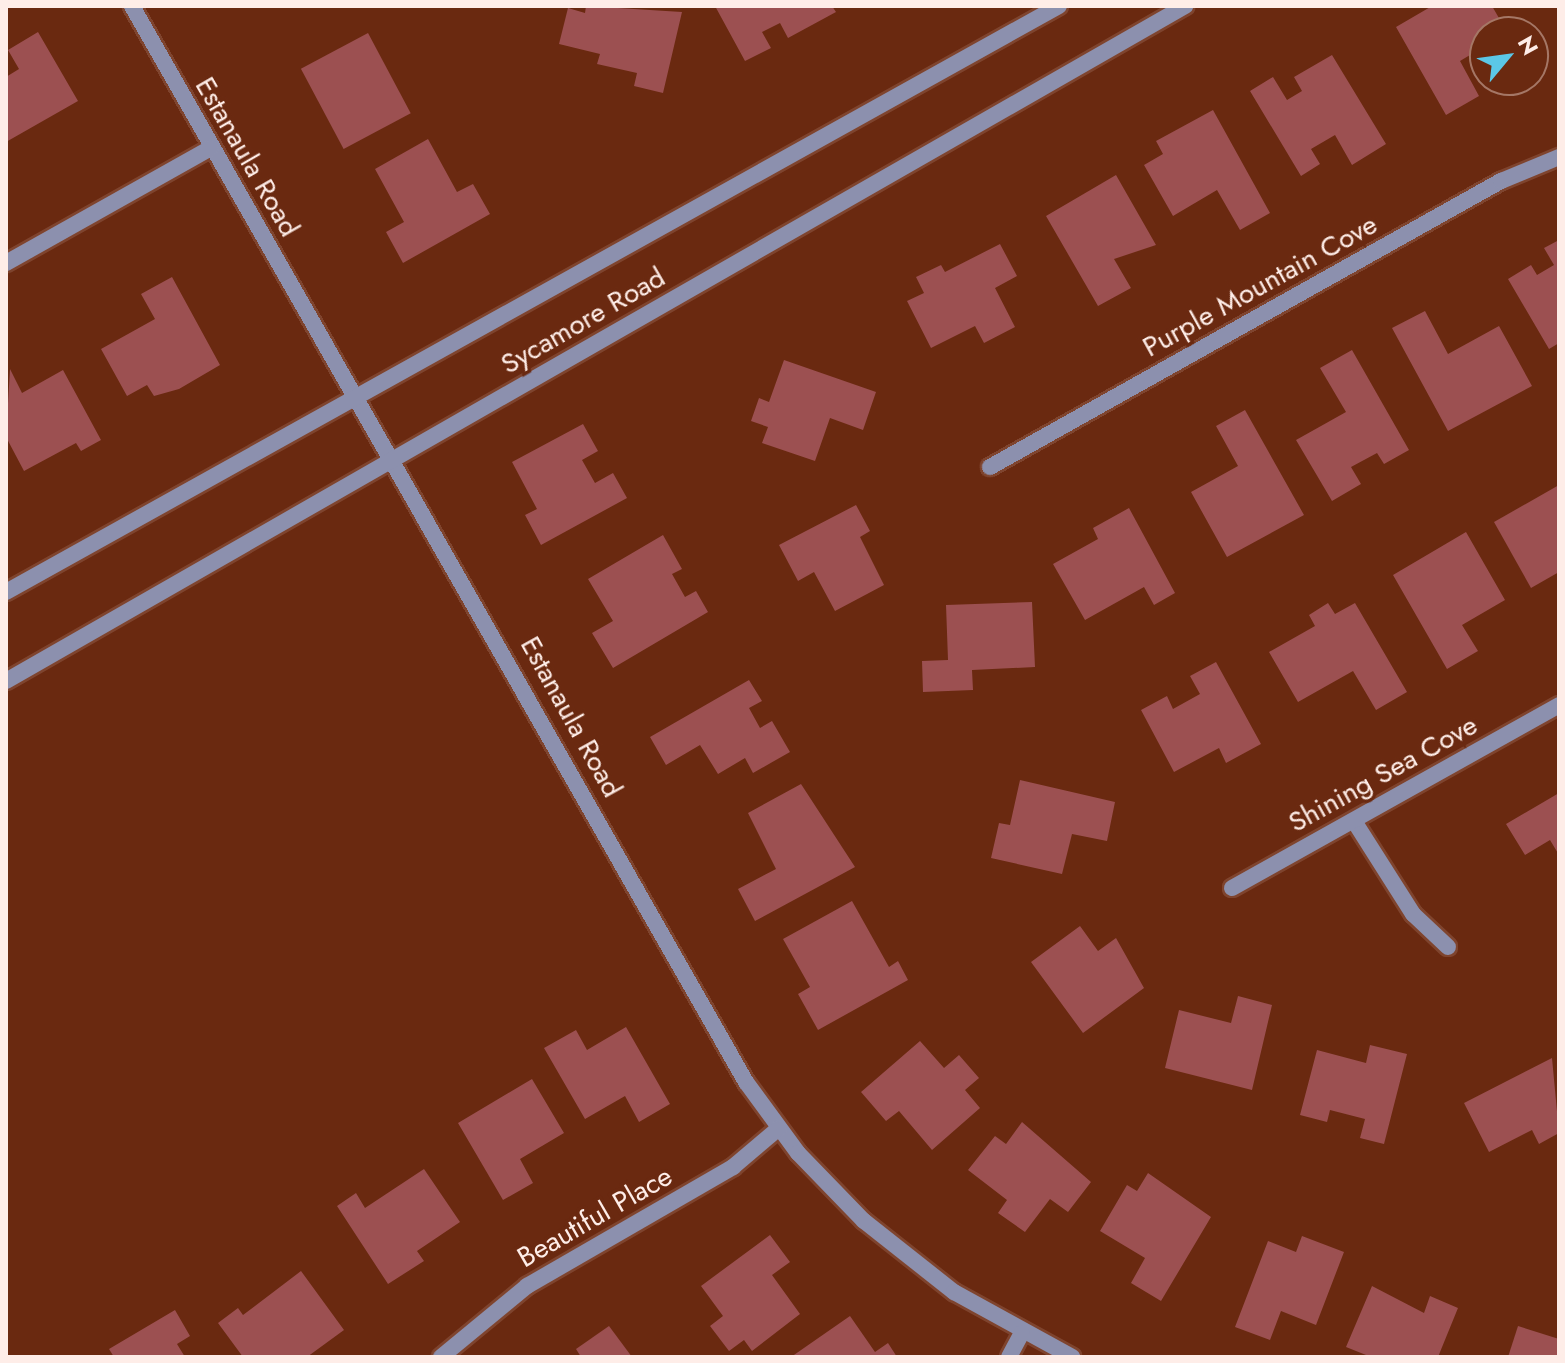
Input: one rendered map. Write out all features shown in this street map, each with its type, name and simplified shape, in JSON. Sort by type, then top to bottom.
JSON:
[{"type":"street","name":"Estanaula Road","points":[[132,6],[356,400],[396,458],[746,1082],[779,1128],[864,1221],[954,1292],[1022,1333],[1072,1357]]},
{"type":"street","name":"Sycamore Road","points":[[6,592],[356,400],[1059,6]]},
{"type":"street","name":"Sycamore Road","points":[[6,681],[1185,6]]},
{"type":"street","points":[[6,263],[211,148]]},
{"type":"street","name":"Purple Mountain Cove","points":[[990,467],[1501,181],[1559,157]]},
{"type":"street","name":"Shining Sea Cove","points":[[1232,888],[1559,705]]},
{"type":"street","points":[[1354,821],[1413,914],[1448,947]]},
{"type":"street","name":"Beautiful Place","points":[[441,1357],[527,1286],[733,1167],[779,1128]]},
{"type":"street","points":[[1009,1357],[1022,1333]]},
{"type":"building","points":[[586,6],[682,12],[663,93],[634,86],[637,73],[597,64],[600,54],[559,44],[568,8],[585,13]]},
{"type":"building","points":[[715,6],[832,6],[836,12],[788,38],[780,23],[762,32],[771,48],[745,61]]},
{"type":"building","points":[[1432,6],[1492,6],[1498,16],[1469,16],[1469,56],[1460,61],[1469,78],[1469,96],[1479,96],[1446,115],[1396,27]]},
{"type":"building","points":[[38,32],[78,101],[6,142],[6,77],[19,69],[8,50]]},
{"type":"building","points":[[368,33],[411,113],[344,149],[301,69]]},
{"type":"building","points":[[1332,55],[1386,144],[1352,165],[1335,135],[1311,149],[1320,164],[1301,176],[1250,91],[1273,77],[1287,100],[1302,91],[1294,77]]},
{"type":"building","points":[[1213,110],[1270,213],[1240,230],[1217,190],[1173,216],[1144,165],[1163,154],[1156,141]]},
{"type":"building","points":[[428,139],[457,192],[473,184],[490,214],[403,263],[386,232],[404,222],[375,169]]},
{"type":"building","points":[[1116,175],[1156,245],[1114,259],[1131,288],[1098,306],[1046,216]]},
{"type":"building","points":[[1559,240],[1559,343],[1549,349],[1508,279],[1531,265],[1537,275],[1554,265],[1544,248]]},
{"type":"building","points":[[1000,244],[1017,276],[995,288],[1015,327],[984,343],[975,326],[931,348],[907,301],[924,293],[916,277],[941,265],[945,272]]},
{"type":"building","points":[[172,277],[220,365],[179,389],[154,396],[147,385],[127,396],[101,349],[155,319],[141,294]]},
{"type":"building","points":[[1425,311],[1448,354],[1499,326],[1532,386],[1448,431],[1392,328]]},
{"type":"building","points":[[1352,350],[1409,450],[1384,464],[1377,453],[1351,467],[1361,484],[1332,501],[1296,440],[1346,412],[1320,368]]},
{"type":"building","points":[[784,360],[876,392],[863,430],[830,418],[815,461],[762,443],[768,427],[751,421],[759,398],[769,402]]},
{"type":"building","points":[[10,369],[22,393],[63,370],[101,440],[81,451],[76,443],[24,471],[6,437]]},
{"type":"building","points":[[1245,410],[1304,515],[1227,557],[1191,492],[1238,466],[1216,426]]},
{"type":"building","points":[[583,424],[598,451],[582,460],[595,483],[613,473],[627,498],[541,545],[525,515],[537,509],[512,462]]},
{"type":"building","points":[[1559,485],[1559,572],[1531,588],[1494,522]]},
{"type":"building","points":[[856,505],[870,531],[860,537],[884,585],[835,611],[814,572],[798,581],[779,545]]},
{"type":"building","points":[[1129,508],[1175,593],[1154,605],[1144,587],[1085,620],[1053,564],[1098,539],[1093,528]]},
{"type":"building","points":[[1466,532],[1505,600],[1462,625],[1478,651],[1447,669],[1393,575]]},
{"type":"building","points":[[663,535],[682,569],[672,574],[685,597],[696,591],[708,612],[613,668],[592,633],[613,621],[588,579]]},
{"type":"building","points":[[1032,602],[1035,667],[972,670],[973,690],[923,692],[922,661],[948,660],[946,605]]},
{"type":"building","points":[[1328,603],[1335,614],[1355,603],[1407,692],[1376,710],[1353,671],[1298,702],[1269,652],[1315,626],[1309,615]]},
{"type":"building","points":[[1216,662],[1261,744],[1226,763],[1219,748],[1174,772],[1141,710],[1167,696],[1173,709],[1200,694],[1190,676]]},
{"type":"building","points":[[749,680],[762,701],[749,708],[760,728],[772,721],[790,752],[753,773],[745,758],[718,774],[700,745],[666,765],[650,737]]},
{"type":"building","points":[[1020,780],[1115,802],[1107,841],[1072,834],[1062,874],[991,858],[999,823],[1010,825]]},
{"type":"building","points":[[801,784],[855,867],[755,921],[738,889],[776,869],[748,813]]},
{"type":"building","points":[[1559,793],[1559,855],[1550,840],[1525,855],[1506,824]]},
{"type":"building","points":[[852,901],[889,967],[898,961],[908,980],[818,1030],[798,994],[810,987],[783,939]]},
{"type":"building","points":[[1080,926],[1098,951],[1116,938],[1144,988],[1083,1033],[1031,962]]},
{"type":"building","points":[[1238,996],[1272,1005],[1252,1090],[1165,1068],[1179,1010],[1231,1023]]},
{"type":"building","points":[[626,1027],[670,1104],[639,1122],[625,1096],[585,1119],[544,1048],[576,1030],[587,1050]]},
{"type":"building","points":[[920,1041],[944,1068],[959,1055],[979,1078],[965,1090],[980,1108],[932,1150],[899,1111],[886,1121],[861,1092]]},
{"type":"building","points":[[1370,1045],[1407,1054],[1384,1144],[1360,1138],[1365,1119],[1330,1110],[1327,1122],[1300,1115],[1317,1050],[1366,1063]]},
{"type":"building","points":[[1552,1058],[1559,1133],[1539,1144],[1532,1130],[1489,1152],[1464,1103]]},
{"type":"building","points":[[532,1079],[564,1133],[520,1159],[533,1183],[503,1200],[458,1123]]},
{"type":"building","points":[[1022,1122],[1091,1182],[1068,1212],[1050,1199],[1025,1232],[998,1213],[1007,1200],[968,1170],[995,1136],[1006,1144]]},
{"type":"building","points":[[424,1169],[460,1222],[417,1251],[424,1261],[388,1284],[337,1206],[356,1193],[365,1208]]},
{"type":"building","points":[[1148,1173],[1211,1217],[1161,1301],[1131,1283],[1145,1258],[1100,1231],[1127,1185],[1137,1191]]},
{"type":"building","points":[[770,1235],[790,1262],[772,1275],[800,1314],[752,1351],[744,1340],[729,1351],[710,1326],[723,1316],[701,1286]]},
{"type":"building","points":[[1302,1236],[1344,1252],[1316,1325],[1281,1311],[1270,1340],[1235,1327],[1268,1241],[1296,1252]]},
{"type":"building","points":[[301,1271],[344,1330],[307,1357],[243,1357],[218,1323],[238,1308],[243,1315]]},
{"type":"building","points":[[1372,1286],[1424,1313],[1430,1296],[1458,1308],[1438,1357],[1371,1357],[1346,1347]]},
{"type":"building","points":[[175,1310],[190,1336],[177,1344],[185,1357],[114,1357],[109,1349]]},
{"type":"building","points":[[850,1316],[875,1352],[888,1343],[897,1357],[791,1357]]},
{"type":"building","points":[[609,1326],[632,1357],[581,1357],[576,1349]]},
{"type":"building","points":[[1518,1326],[1559,1339],[1559,1357],[1508,1357]]}]
